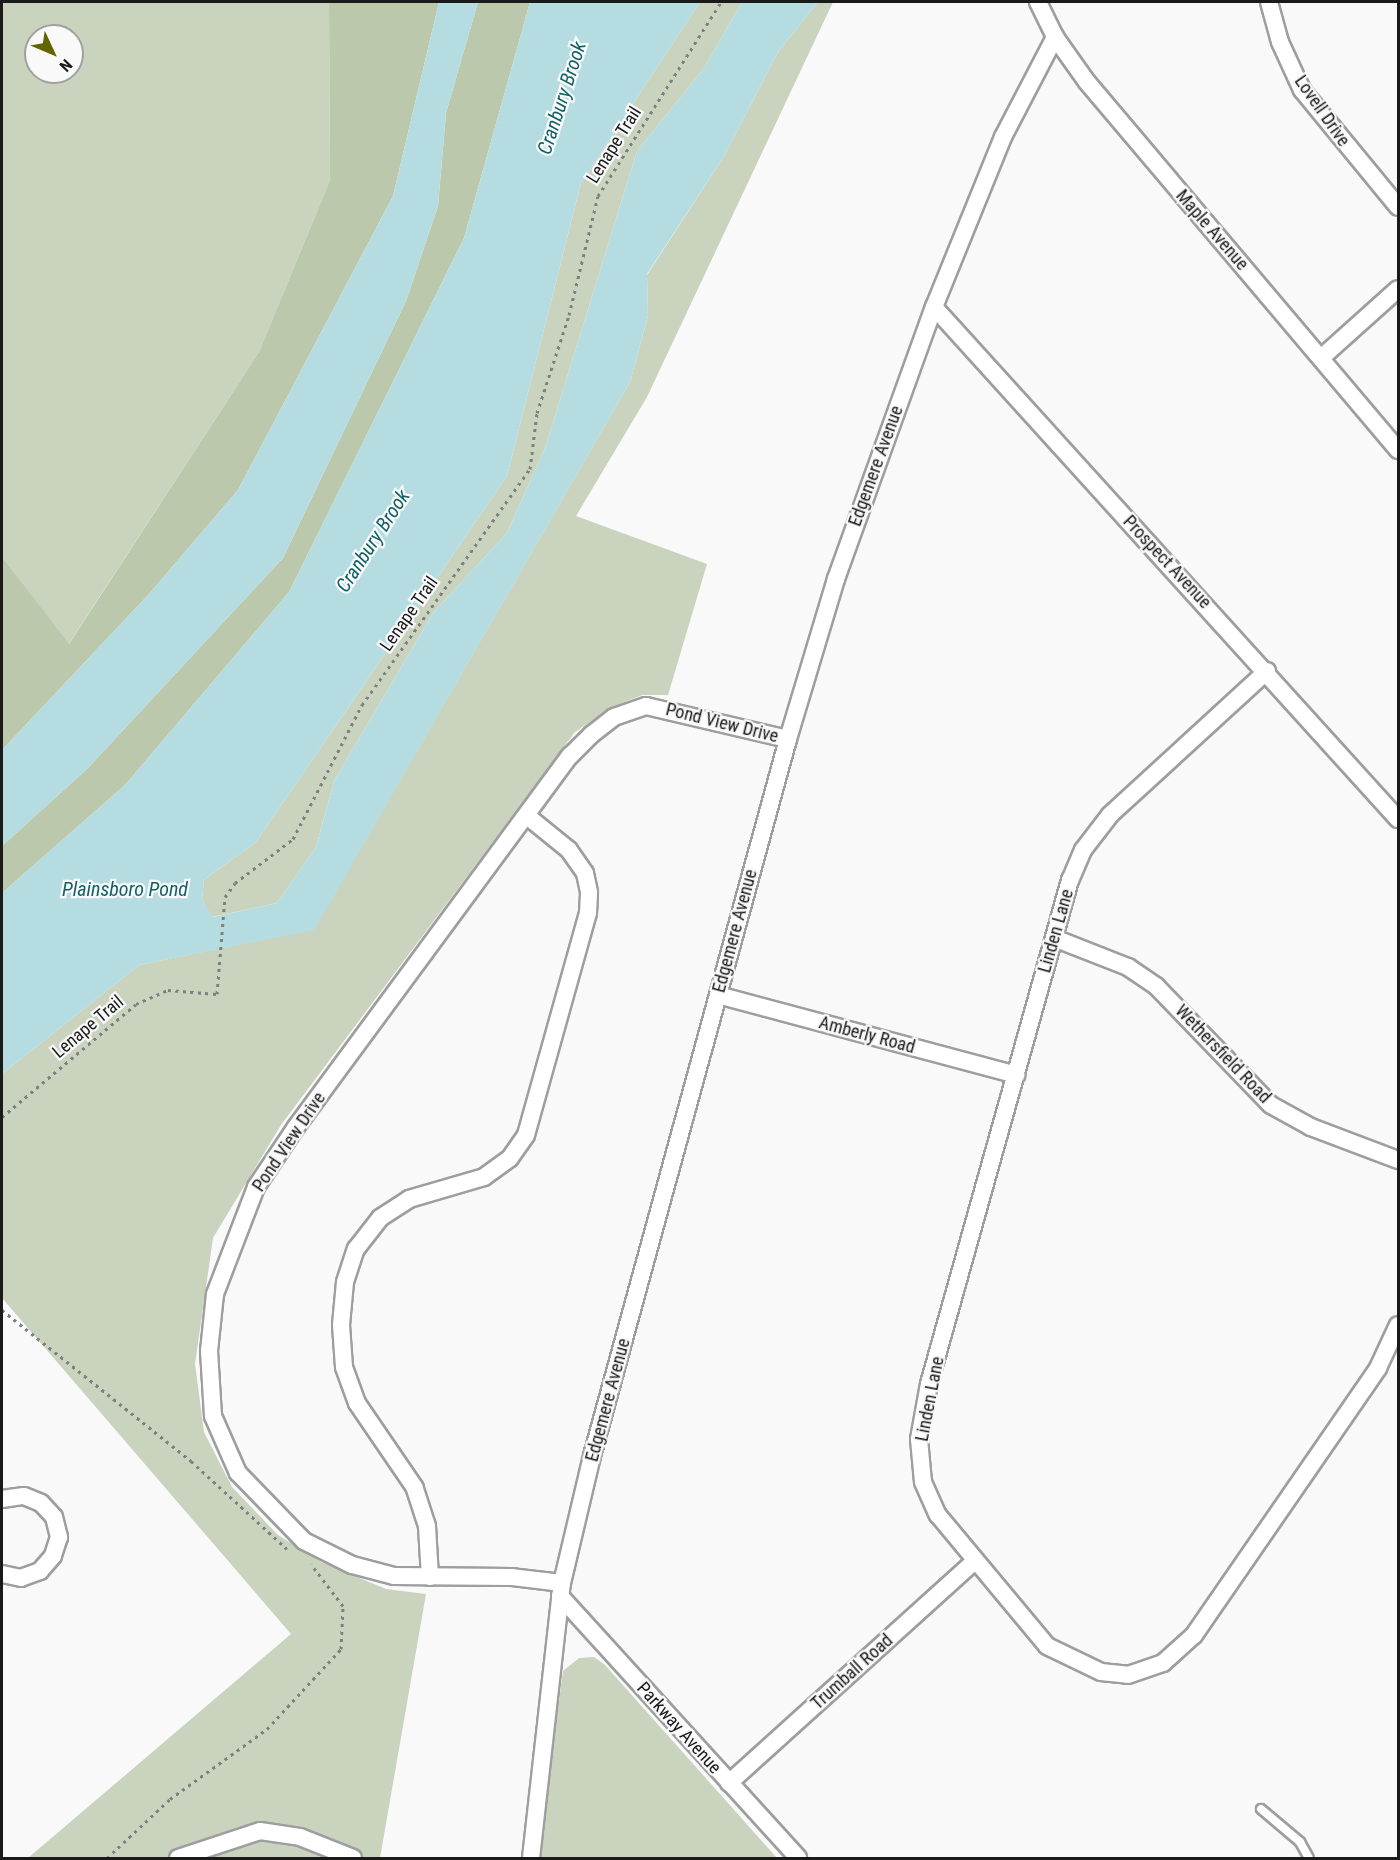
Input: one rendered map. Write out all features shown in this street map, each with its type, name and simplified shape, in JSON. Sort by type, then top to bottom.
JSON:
[{"type":"street","name":"Maple Avenue","points":[[1038,2],[1055,37],[1117,120],[1398,450]]},
{"type":"street","name":"Lovell Drive","points":[[1269,2],[1280,42],[1302,90],[1398,207]]},
{"type":"street","name":"Edgemere Avenue","points":[[531,1858],[561,1590],[592,1456],[788,739],[836,579],[934,307],[1003,138],[1055,37]]},
{"type":"street","points":[[1321,358],[1398,289]]},
{"type":"street","name":"Prospect Avenue","points":[[934,307],[1268,671],[1398,819]]},
{"type":"street","name":"Linden Lane","points":[[1268,671],[1110,815],[1083,850],[1070,880],[929,1384],[919,1439],[923,1482],[938,1515],[1047,1646],[1101,1672],[1128,1675],[1163,1663],[1194,1635],[1378,1368],[1398,1324]]},
{"type":"street","name":"Pond View Drive","points":[[561,1590],[512,1577],[394,1576],[352,1566],[304,1541],[238,1473],[213,1416],[209,1351],[215,1294],[256,1187],[570,756],[591,735],[614,717],[646,706],[681,711],[788,739]]},
{"type":"street","points":[[430,1577],[427,1526],[415,1488],[357,1403],[344,1367],[341,1325],[345,1282],[356,1249],[380,1218],[409,1199],[484,1177],[510,1158],[526,1135],[588,913],[589,892],[585,873],[569,850],[526,816]]},
{"type":"street","name":"Wethersfield Road","points":[[1054,938],[1128,967],[1156,986],[1272,1105],[1311,1127],[1398,1160]]},
{"type":"street","name":"Amberly Road","points":[[718,995],[1016,1075]]},
{"type":"street","points":[[2,1499],[24,1496],[41,1503],[54,1517],[58,1537],[53,1556],[40,1571],[21,1578],[2,1574]]},
{"type":"street","name":"Trumball Road","points":[[729,1783],[975,1561]]},
{"type":"street","name":"Parkway Avenue","points":[[561,1590],[729,1783],[798,1858]]},
{"type":"street","points":[[178,1858],[260,1831],[300,1837],[353,1858]]},
{"type":"lane","points":[[1261,1809],[1300,1842],[1309,1858]]},
{"type":"path","name":"Lenape Trail","points":[[2,1118],[136,1004],[168,990],[217,994],[225,897],[235,883],[292,839],[362,705],[530,469],[537,413],[569,315],[598,196],[721,2]]},
{"type":"path","points":[[2,1310],[191,1461],[289,1550]]},
{"type":"path","points":[[107,1858],[170,1798],[267,1729],[341,1649],[343,1606],[318,1569],[308,1563]]},
{"type":"green space","points":[[2,2],[329,2],[330,180],[259,352],[68,645],[2,557]]},
{"type":"green space","points":[[329,2],[439,2],[393,196],[238,490],[149,594],[2,750],[2,557],[69,644],[259,352],[330,180]]},
{"type":"green space","points":[[478,2],[530,2],[464,238],[289,592],[126,784],[2,893],[2,846],[88,768],[283,558],[406,301],[438,206],[446,113]]},
{"type":"green space","points":[[700,2],[742,2],[704,68],[637,151],[545,448],[507,533],[433,613],[334,781],[316,847],[277,903],[212,917],[202,899],[204,880],[256,842],[507,476],[581,183]]},
{"type":"green space","points":[[818,2],[833,2],[647,397],[576,516],[707,564],[668,695],[642,695],[615,706],[575,732],[281,1125],[213,1238],[195,1364],[204,1432],[232,1487],[278,1535],[321,1562],[386,1589],[426,1594],[380,1858],[28,1858],[291,1634],[2,1298],[2,1074],[139,965],[314,929],[630,382],[648,316],[647,275],[723,158],[778,52]]},
{"type":"green space","points":[[594,1657],[605,1665],[777,1858],[538,1858],[563,1671],[579,1658]]},
{"type":"water","points":[[439,2],[478,2],[446,113],[438,206],[406,301],[283,558],[88,768],[2,846],[2,750],[149,594],[238,490],[393,196]]},
{"type":"water","name":"Plainsboro Pond","points":[[530,2],[700,2],[581,183],[507,476],[256,842],[204,880],[202,899],[213,917],[277,903],[316,847],[334,781],[433,613],[507,533],[545,448],[637,151],[704,68],[742,2],[818,2],[778,52],[723,158],[647,274],[648,316],[630,382],[314,930],[139,965],[2,1074],[2,893],[126,784],[289,592],[464,238]]},
{"type":"water label","name":"Cranbury Brook","points":[[562,98]]},
{"type":"water label","name":"Cranbury Brook","points":[[373,541]]}]
